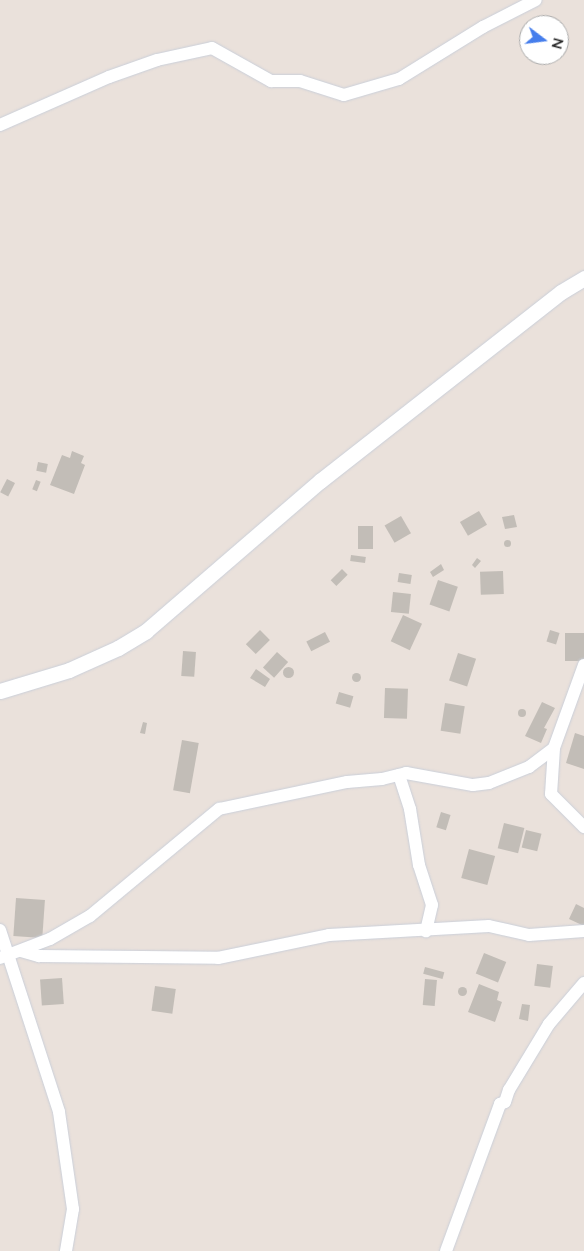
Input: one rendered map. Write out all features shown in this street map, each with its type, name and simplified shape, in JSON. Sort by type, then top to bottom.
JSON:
[{"type":"street","points":[[0,126],[109,77],[157,60],[212,48],[271,81],[300,80],[344,95],[399,79],[483,27],[536,0]]},
{"type":"street","points":[[0,691],[69,670],[118,648],[146,631],[320,482],[561,292],[584,278]]},
{"type":"street","points":[[584,665],[554,748],[551,794],[584,827]]},
{"type":"street","points":[[21,951],[90,916],[219,809],[338,784],[413,773],[473,785],[489,783],[529,767],[554,748]]},
{"type":"street","points":[[399,775],[410,809],[419,865],[432,905],[426,931]]},
{"type":"street","points":[[3,952],[21,951],[39,956],[218,958],[329,935],[489,926],[528,934],[584,932]]},
{"type":"street","points":[[0,930],[3,952],[59,1112],[74,1209],[66,1251]]},
{"type":"street","points":[[446,1251],[500,1104],[505,1102],[509,1090],[549,1024],[584,983]]},
{"type":"building","points":[[72,451],[84,456],[81,463],[85,465],[74,494],[50,485],[62,455],[70,458]]},
{"type":"building","points":[[38,462],[48,464],[46,473],[36,471]]},
{"type":"building","points":[[7,479],[15,483],[8,496],[0,492]]},
{"type":"building","points":[[36,480],[41,482],[37,491],[32,489]]},
{"type":"building","points":[[479,511],[487,525],[468,536],[460,522]]},
{"type":"building","points":[[514,515],[517,527],[505,529],[502,517]]},
{"type":"building","points":[[401,516],[411,533],[395,543],[385,526]]},
{"type":"building","points":[[358,526],[373,526],[373,549],[358,549]]},
{"type":"building","points":[[507,539],[511,543],[507,547],[503,543]]},
{"type":"building","points":[[351,555],[366,557],[365,563],[350,561]]},
{"type":"building","points":[[477,558],[481,561],[475,568],[472,565]]},
{"type":"building","points":[[441,564],[444,570],[433,577],[430,572]]},
{"type":"building","points":[[342,569],[348,575],[336,586],[331,580]]},
{"type":"building","points":[[503,571],[504,594],[481,595],[480,572]]},
{"type":"building","points":[[399,573],[412,575],[410,584],[398,582]]},
{"type":"building","points":[[438,580],[458,587],[449,611],[430,605]]},
{"type":"building","points":[[393,592],[411,594],[409,614],[391,612]]},
{"type":"building","points":[[403,615],[422,624],[410,650],[391,641]]},
{"type":"building","points":[[260,630],[270,640],[256,654],[246,644]]},
{"type":"building","points":[[550,630],[560,633],[556,644],[546,641]]},
{"type":"building","points":[[325,632],[330,642],[311,651],[306,642]]},
{"type":"building","points":[[565,633],[584,633],[584,661],[565,661]]},
{"type":"building","points":[[183,651],[196,652],[194,677],[181,676]]},
{"type":"building","points":[[277,652],[288,662],[274,678],[263,668]]},
{"type":"building","points":[[458,653],[476,659],[467,686],[449,681]]},
{"type":"building","points":[[286,667],[290,667],[293,672],[292,676],[286,677],[283,674],[283,670]]},
{"type":"building","points":[[256,669],[270,679],[265,687],[250,678]]},
{"type":"building","points":[[356,673],[360,677],[356,681],[352,677]]},
{"type":"building","points":[[385,688],[408,689],[407,719],[384,718]]},
{"type":"building","points":[[339,692],[353,696],[350,708],[336,704]]},
{"type":"building","points":[[542,702],[555,708],[544,728],[547,729],[541,743],[525,736]]},
{"type":"building","points":[[445,703],[465,706],[460,734],[441,731]]},
{"type":"building","points":[[522,709],[526,713],[522,717],[518,713]]},
{"type":"building","points":[[143,722],[147,723],[145,734],[140,733]]},
{"type":"building","points":[[575,733],[584,736],[584,769],[566,763]]},
{"type":"building","points":[[182,740],[199,743],[190,793],[173,790]]},
{"type":"building","points":[[441,812],[451,815],[446,830],[436,827]]},
{"type":"building","points":[[504,823],[524,828],[518,853],[498,848]]},
{"type":"building","points":[[526,830],[542,834],[537,851],[522,847]]},
{"type":"building","points":[[469,849],[495,856],[487,885],[461,878]]},
{"type":"building","points":[[16,898],[45,900],[42,938],[13,936]]},
{"type":"building","points":[[576,904],[584,908],[584,926],[569,919]]},
{"type":"building","points":[[484,953],[506,962],[498,982],[476,973]]},
{"type":"building","points":[[537,964],[553,966],[550,988],[534,986]]},
{"type":"building","points":[[425,967],[444,972],[443,979],[423,974]]},
{"type":"building","points":[[62,978],[64,1004],[42,1005],[40,980]]},
{"type":"building","points":[[425,979],[437,980],[435,1006],[423,1005]]},
{"type":"building","points":[[479,984],[499,992],[497,1000],[502,1002],[495,1022],[468,1012]]},
{"type":"building","points":[[155,986],[176,989],[172,1014],[152,1011]]},
{"type":"building","points":[[462,987],[466,991],[462,995],[458,991]]},
{"type":"building","points":[[522,1004],[530,1005],[528,1021],[519,1019]]}]
